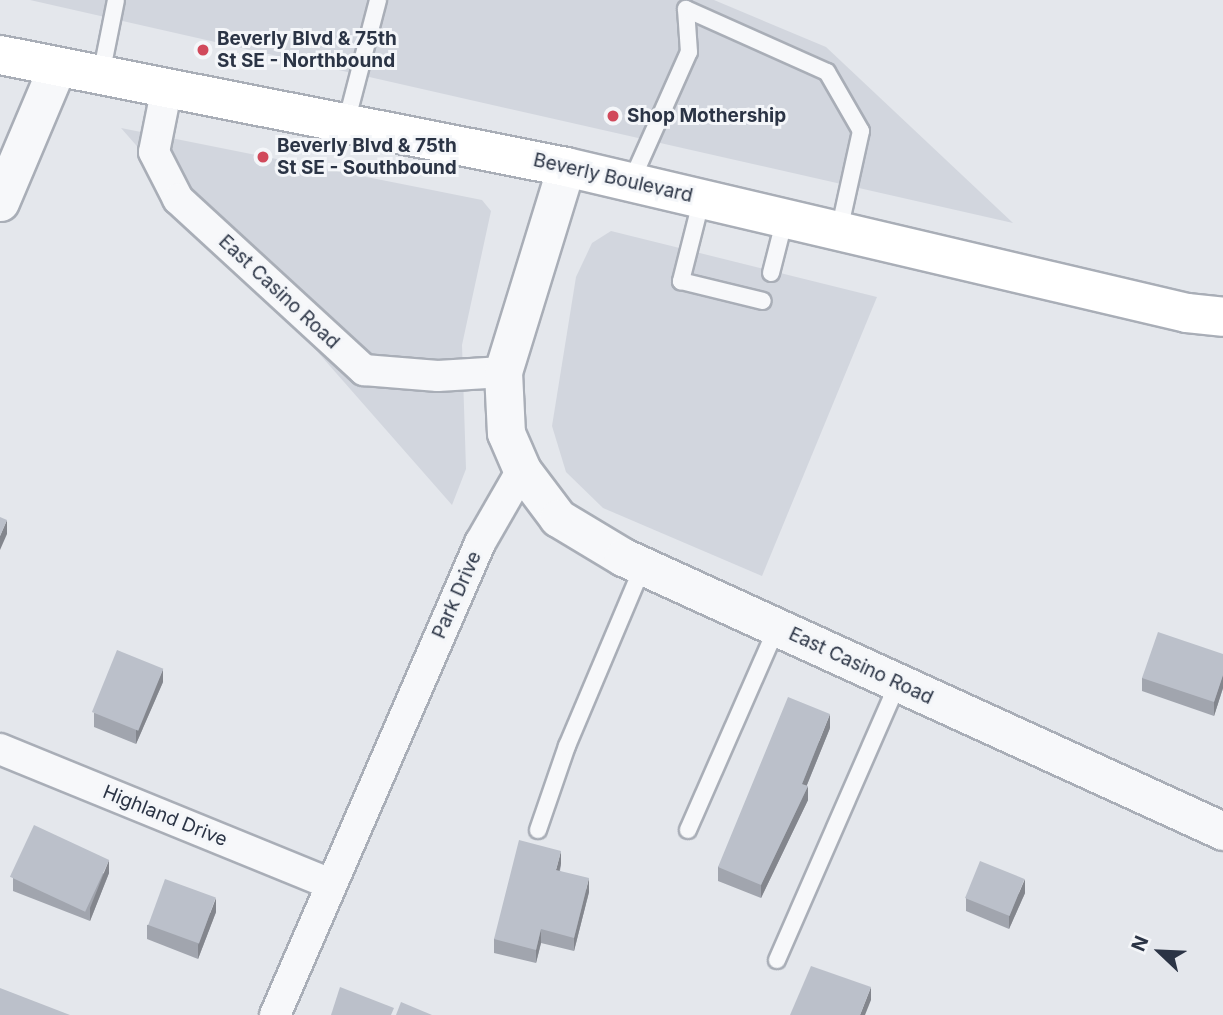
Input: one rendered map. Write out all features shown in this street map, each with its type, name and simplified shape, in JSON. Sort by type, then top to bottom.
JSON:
[{"type":"main road","name":"Beverly Boulevard","points":[[0,55],[566,167],[1187,313],[1223,317]]},
{"type":"street","points":[[0,202],[57,67]]},
{"type":"street","name":"East Casino Road","points":[[167,87],[154,152],[178,199],[364,370],[438,376],[503,372]]},
{"type":"street","points":[[522,470],[506,433],[503,372],[566,167]]},
{"type":"street","name":"East Casino Road","points":[[522,470],[558,518],[643,565],[1223,831]]},
{"type":"street","name":"Park Drive","points":[[275,1015],[480,543],[522,470]]},
{"type":"street","name":"Highland Drive","points":[[0,748],[330,884]]},
{"type":"lane","points":[[101,75],[116,0]]},
{"type":"lane","points":[[346,123],[378,0]]},
{"type":"lane","points":[[631,182],[689,51],[686,9],[827,72],[860,131],[839,231]]},
{"type":"lane","points":[[702,198],[681,281],[763,301]]},
{"type":"lane","points":[[771,273],[786,218]]},
{"type":"lane","points":[[538,830],[567,746],[643,565]]},
{"type":"lane","points":[[688,830],[777,628]]},
{"type":"lane","points":[[777,960],[898,682]]},
{"type":"shaded area","points":[[30,0],[714,0],[826,47],[1013,223]]},
{"type":"shaded area","points":[[121,128],[482,200],[491,211],[462,345],[466,469],[452,505]]},
{"type":"shaded area","points":[[611,231],[877,297],[762,576],[603,508],[566,472],[552,426],[576,277],[592,243]]},
{"type":"building","points":[[0,517],[7,520],[0,536]]},
{"type":"building","points":[[1158,632],[1223,654],[1223,675],[1214,702],[1142,678]]},
{"type":"building","points":[[117,650],[163,669],[138,731],[92,712]]},
{"type":"building","points":[[788,697],[830,714],[802,784],[808,786],[761,885],[718,867]]},
{"type":"building","points":[[34,825],[109,860],[85,912],[10,877]]},
{"type":"building","points":[[519,840],[561,851],[556,870],[589,878],[574,938],[541,929],[536,950],[494,939]]},
{"type":"building","points":[[980,861],[1025,879],[1010,916],[965,898]]},
{"type":"building","points":[[165,879],[216,897],[199,944],[148,925]]},
{"type":"building","points":[[811,966],[871,987],[860,1015],[790,1015]]},
{"type":"building","points":[[340,987],[394,1008],[391,1015],[331,1015]]},
{"type":"building","points":[[0,988],[70,1015],[0,1015]]},
{"type":"building","points":[[401,1002],[432,1015],[396,1015]]},
{"type":"place","name":"Beverly Blvd & 75th St SE - Northbound","points":[[203,50]]},
{"type":"place","name":"Shop Mothership","points":[[613,116]]},
{"type":"place","name":"Beverly Blvd & 75th St SE - Southbound","points":[[263,157]]}]
